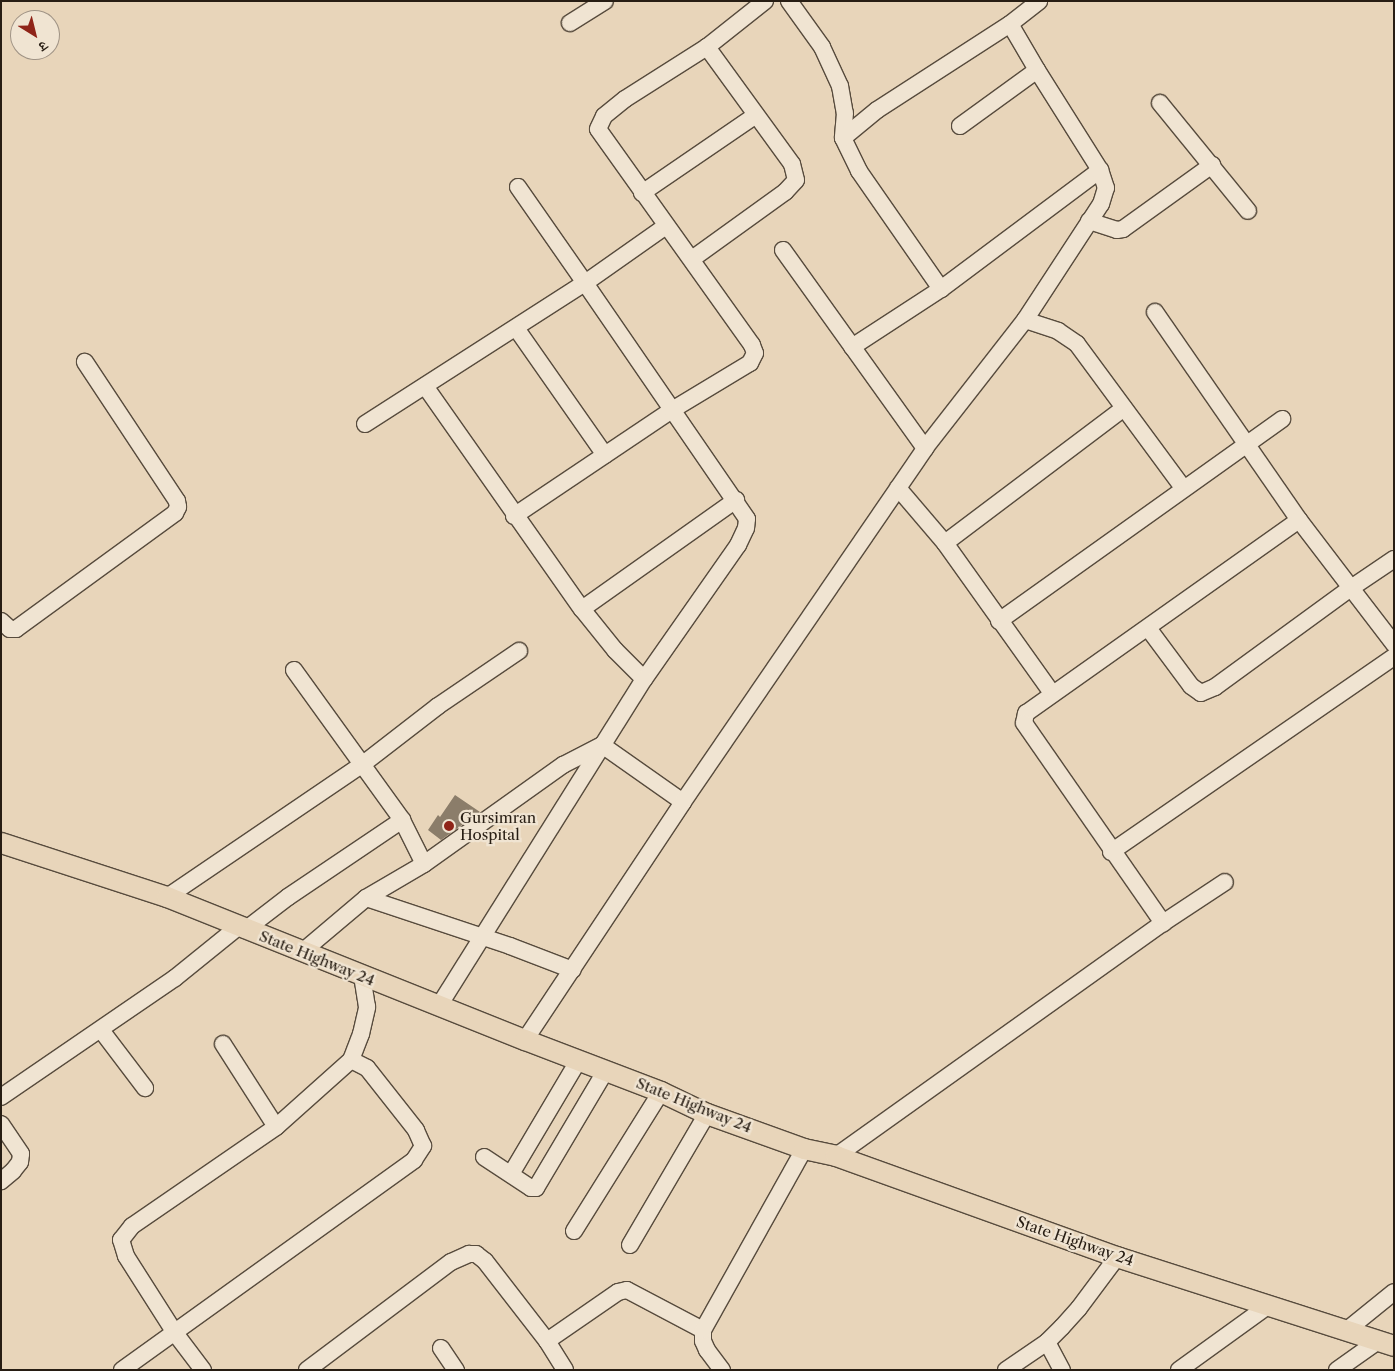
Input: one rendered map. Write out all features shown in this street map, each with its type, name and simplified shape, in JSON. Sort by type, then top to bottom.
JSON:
[{"type":"main road","name":"State Highway 24","points":[[1,843],[168,897],[362,976],[661,1092],[707,1114],[804,1148],[836,1156],[1117,1257],[1386,1343]]},
{"type":"street","points":[[570,23],[605,1]]},
{"type":"street","points":[[514,516],[672,410],[750,363],[755,353],[692,259],[642,193],[598,129],[604,116],[625,100],[707,47],[765,1]]},
{"type":"street","points":[[789,1],[822,47],[840,86],[845,113],[843,138],[859,171],[941,290]]},
{"type":"street","points":[[843,138],[877,110],[1010,24],[1039,1]]},
{"type":"street","points":[[525,1040],[683,802],[925,448],[1026,320],[1101,204],[1106,188],[1100,170],[1010,24]]},
{"type":"street","points":[[692,259],[785,192],[796,180],[792,164],[707,47]]},
{"type":"street","points":[[960,126],[1037,70]]},
{"type":"street","points":[[1160,103],[1248,210]]},
{"type":"street","points":[[642,193],[756,115]]},
{"type":"street","points":[[1090,221],[1116,230],[1123,229],[1212,165]]},
{"type":"street","points":[[852,347],[941,290],[1100,170]]},
{"type":"street","points":[[439,1006],[644,679],[738,545],[746,528],[747,519],[736,500],[518,187]]},
{"type":"street","points":[[366,424],[586,283],[666,226]]},
{"type":"street","points":[[783,250],[925,448]]},
{"type":"street","points":[[1155,312],[1299,520],[1394,644]]},
{"type":"street","points":[[1026,320],[1058,331],[1077,344],[1183,488]]},
{"type":"street","points":[[516,328],[605,455]]},
{"type":"street","points":[[1,621],[10,629],[16,629],[24,624],[175,514],[178,507],[177,501],[85,362]]},
{"type":"street","points":[[425,386],[514,516],[582,609],[615,650],[644,679]]},
{"type":"street","points":[[945,543],[1124,408]]},
{"type":"street","points":[[999,621],[1282,419]]},
{"type":"street","points":[[898,488],[945,543],[1052,694]]},
{"type":"street","points":[[582,609],[736,500]]},
{"type":"street","points":[[1162,923],[1111,852],[1024,722],[1026,713],[1299,520]]},
{"type":"street","points":[[1148,628],[1191,686],[1201,692],[1215,687],[1394,559]]},
{"type":"street","points":[[168,897],[363,764],[438,706],[519,651]]},
{"type":"street","points":[[1111,852],[1394,657]]},
{"type":"street","points":[[294,670],[402,820],[424,864]]},
{"type":"street","points":[[602,745],[683,802]]},
{"type":"street","points":[[302,952],[366,898],[424,864],[563,765],[602,745]]},
{"type":"street","points":[[1,1097],[101,1030],[242,928],[402,820]]},
{"type":"street","points":[[836,1156],[1162,923],[1225,882]]},
{"type":"street","points":[[366,898],[573,970]]},
{"type":"street","points":[[203,1370],[175,1333],[126,1256],[120,1240],[132,1226],[276,1127],[351,1060],[361,1034],[367,1007],[362,976]]},
{"type":"street","points":[[101,1030],[145,1088]]},
{"type":"street","points":[[223,1044],[276,1127]]},
{"type":"street","points":[[122,1370],[414,1160],[423,1146],[416,1130],[367,1068],[351,1060]]},
{"type":"street","points":[[511,1174],[578,1061]]},
{"type":"street","points":[[484,1157],[531,1188],[536,1188],[606,1070]]},
{"type":"street","points":[[574,1231],[661,1092]]},
{"type":"street","points":[[630,1245],[707,1114]]},
{"type":"street","points":[[1,1124],[21,1154],[20,1162],[1,1181]]},
{"type":"street","points":[[722,1370],[703,1341],[703,1330],[804,1148]]},
{"type":"street","points":[[307,1370],[451,1262],[469,1254],[476,1254],[485,1261],[547,1341],[565,1370]]},
{"type":"street","points":[[1006,1370],[1047,1342],[1079,1308],[1117,1257]]},
{"type":"street","points":[[547,1341],[618,1292],[627,1290],[703,1330]]},
{"type":"street","points":[[1346,1330],[1394,1292]]},
{"type":"street","points":[[1179,1370],[1269,1305]]},
{"type":"street","points":[[1047,1342],[1062,1370]]},
{"type":"street","points":[[1338,1370],[1386,1343]]},
{"type":"street","points":[[441,1348],[456,1370]]},
{"type":"building","points":[[455,795],[480,812],[441,840],[428,830],[438,815],[440,817]]},
{"type":"place","name":"Gursimran Hospital","points":[[449,826]]}]
